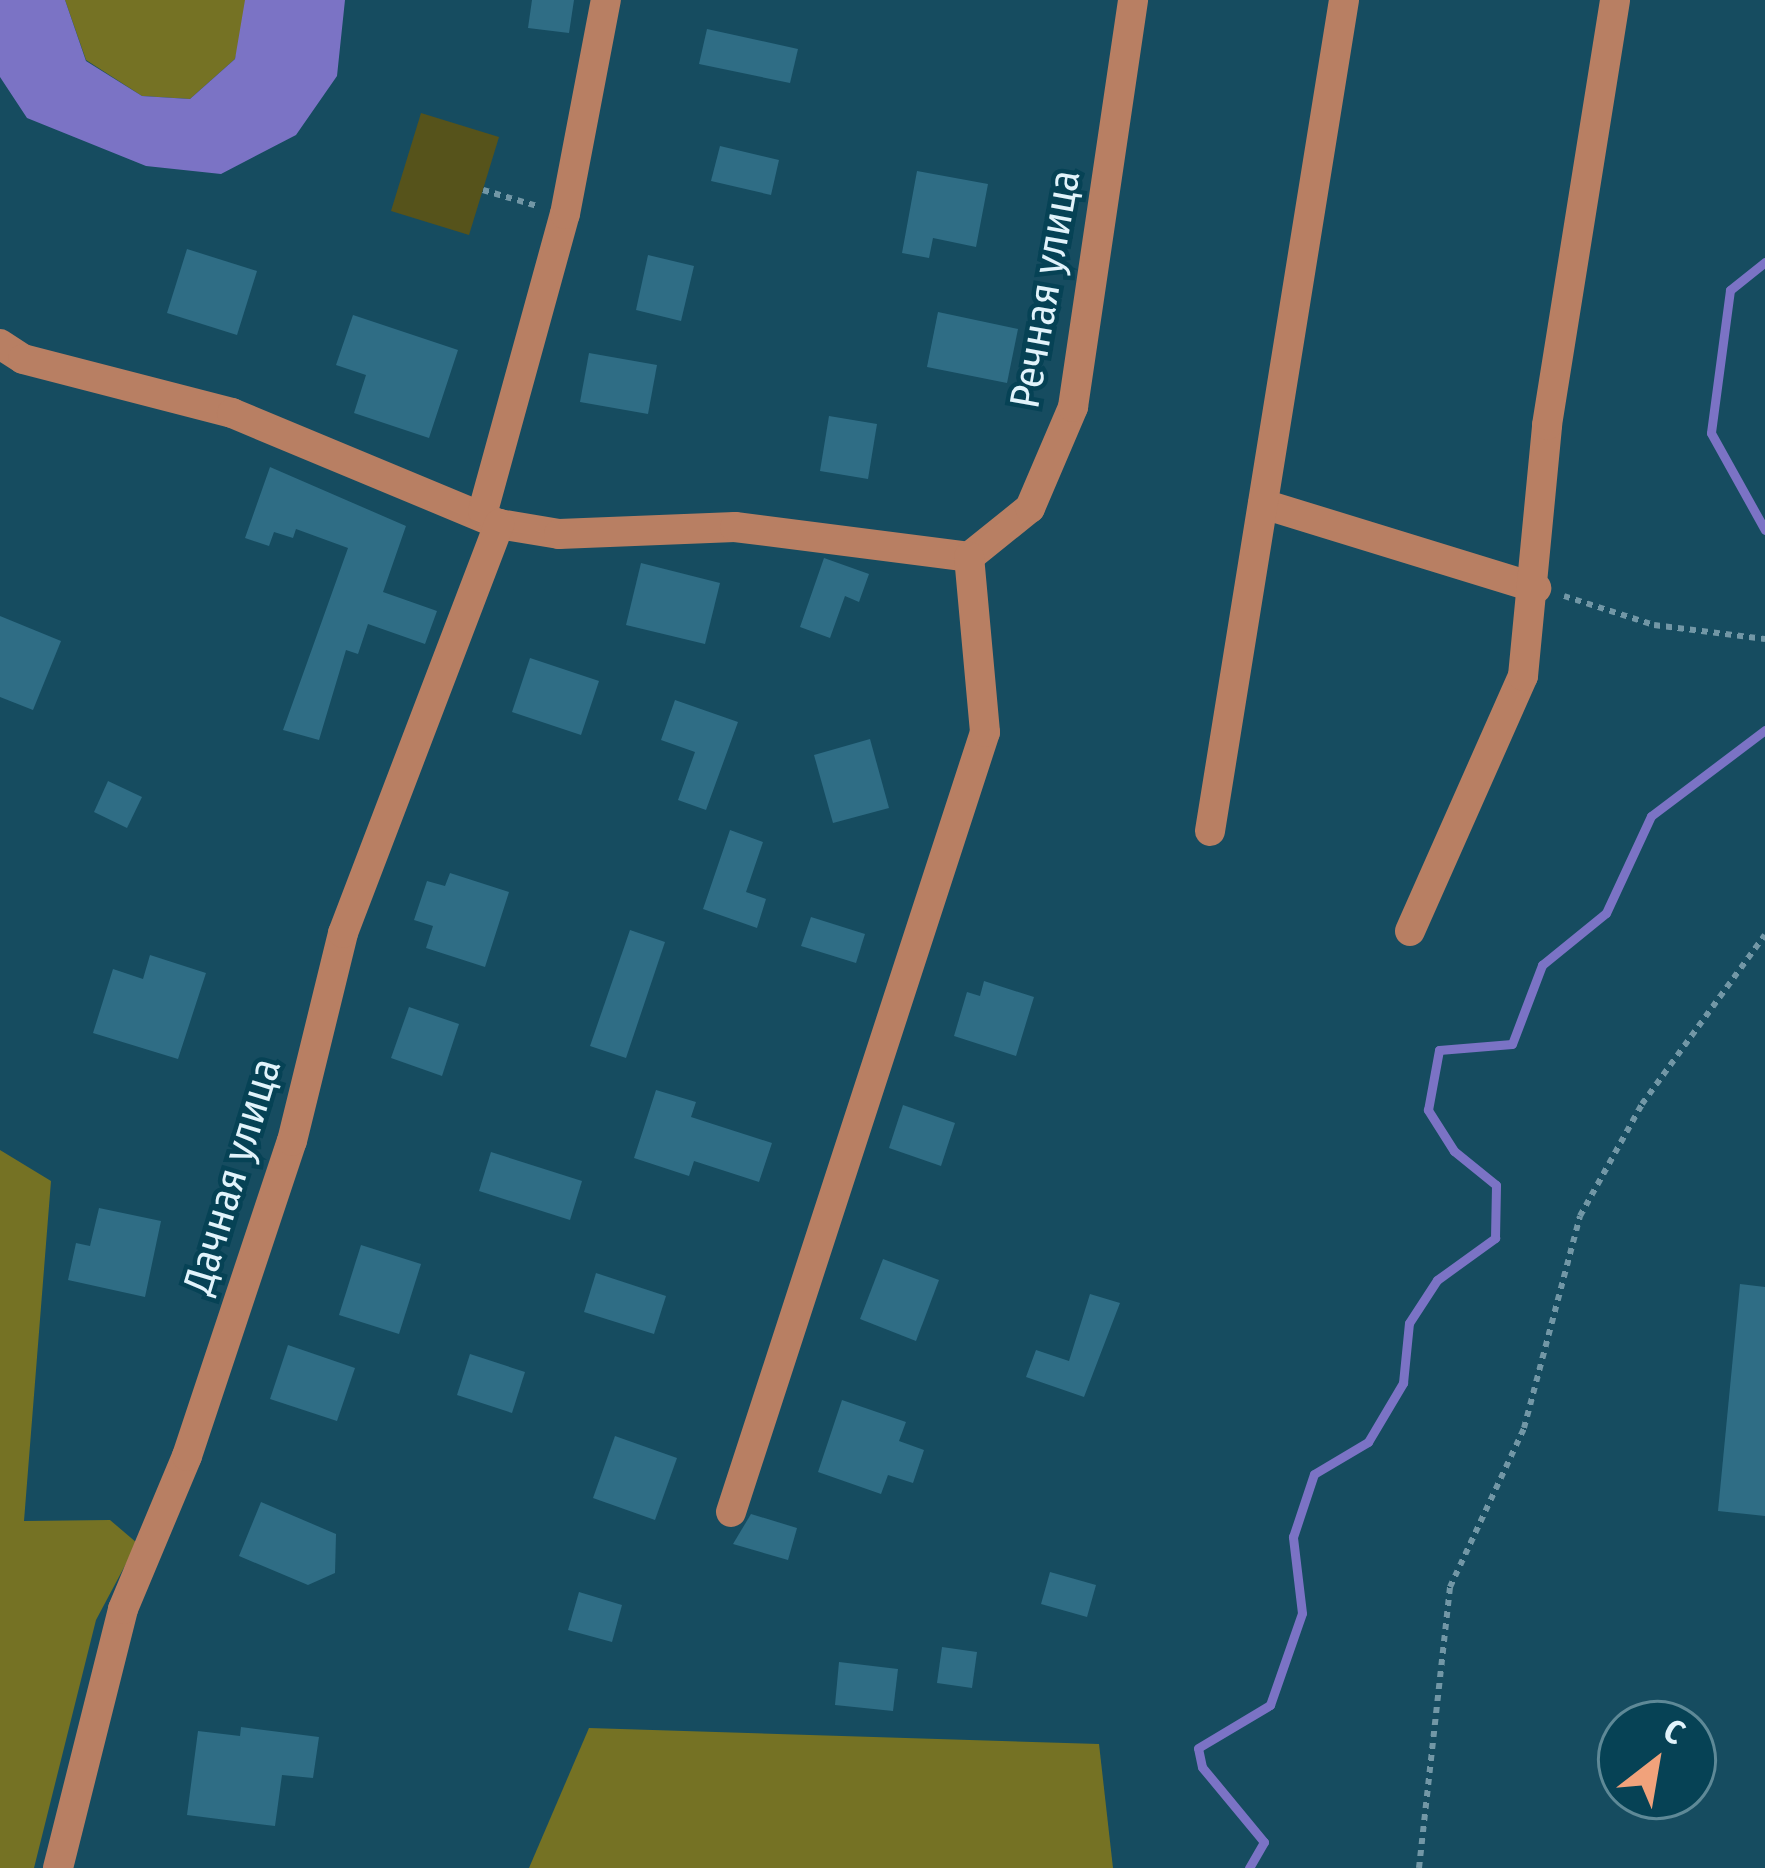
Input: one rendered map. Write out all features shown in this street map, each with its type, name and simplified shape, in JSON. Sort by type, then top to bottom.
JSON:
[{"type":"street","name":"Дачная улица","points":[[60,1863],[123,1609],[188,1456],[292,1142],[343,933],[491,518],[565,214],[606,0]]},
{"type":"street","name":"Речная улица","points":[[969,557],[1030,508],[1073,406],[1133,0]]},
{"type":"street","points":[[1210,831],[1345,0]]},
{"type":"street","points":[[1410,932],[1523,676],[1536,587],[1547,425],[1615,0]]},
{"type":"street","points":[[0,344],[232,413],[491,518],[559,534],[735,526],[969,557],[985,732],[731,1512]]},
{"type":"street","points":[[1263,503],[1536,587]]},
{"type":"path","points":[[483,190],[565,214]]},
{"type":"path","points":[[1536,587],[1654,625],[1765,639]]},
{"type":"path","points":[[1419,1868],[1450,1587],[1524,1428],[1580,1216],[1642,1104],[1765,934]]},
{"type":"shaded area","points":[[0,0],[65,0],[86,61],[142,96],[190,99],[235,59],[245,0],[345,0],[337,76],[296,135],[221,174],[146,166],[27,118],[0,77]]},
{"type":"shaded area","points":[[65,0],[245,0],[248,8],[235,59],[190,99],[142,96],[86,60]]},
{"type":"shaded area","points":[[421,113],[499,137],[469,235],[391,211]]},
{"type":"shaded area","points":[[0,1150],[51,1181],[24,1521],[110,1520],[137,1543],[96,1620],[34,1868],[0,1868]]},
{"type":"shaded area","points":[[589,1728],[1099,1744],[1113,1868],[529,1868]]},
{"type":"building","points":[[532,0],[574,0],[569,33],[528,28]]},
{"type":"building","points":[[707,29],[798,49],[790,83],[699,64]]},
{"type":"building","points":[[720,146],[779,160],[771,195],[711,181]]},
{"type":"building","points":[[917,171],[988,184],[976,247],[933,238],[929,258],[902,253]]},
{"type":"building","points":[[187,249],[257,271],[237,335],[167,313]]},
{"type":"building","points":[[648,255],[694,266],[681,321],[636,310]]},
{"type":"building","points":[[938,312],[1018,329],[1007,383],[927,367]]},
{"type":"building","points":[[353,315],[458,350],[429,438],[354,413],[366,375],[336,365]]},
{"type":"building","points":[[589,353],[657,365],[648,414],[580,402]]},
{"type":"building","points":[[829,416],[877,424],[868,479],[820,471]]},
{"type":"building","points":[[270,467],[406,526],[383,592],[437,611],[425,644],[368,624],[358,654],[346,650],[319,740],[283,730],[348,548],[296,529],[293,538],[274,532],[269,546],[245,538]]},
{"type":"building","points":[[824,558],[869,574],[859,602],[845,596],[830,638],[800,627]]},
{"type":"building","points":[[641,563],[720,583],[705,644],[626,625]]},
{"type":"building","points":[[0,616],[61,641],[33,710],[0,697]]},
{"type":"building","points":[[530,658],[599,681],[581,735],[512,712]]},
{"type":"building","points":[[675,700],[738,722],[706,810],[678,800],[695,752],[661,740]]},
{"type":"building","points":[[870,739],[889,808],[833,823],[814,755]]},
{"type":"building","points":[[108,781],[142,797],[127,828],[94,812]]},
{"type":"building","points":[[730,830],[763,842],[746,892],[766,899],[757,928],[703,909]]},
{"type":"building","points":[[450,873],[509,892],[485,967],[426,948],[433,926],[414,920],[427,881],[445,886]]},
{"type":"building","points":[[811,917],[865,934],[856,963],[801,946]]},
{"type":"building","points":[[630,930],[665,942],[626,1058],[590,1046]]},
{"type":"building","points":[[150,955],[206,973],[178,1059],[93,1033],[113,969],[143,979]]},
{"type":"building","points":[[984,981],[1034,997],[1016,1056],[954,1036],[967,992],[980,996]]},
{"type":"building","points":[[409,1007],[459,1024],[442,1076],[391,1058]]},
{"type":"building","points":[[656,1090],[696,1102],[691,1117],[772,1143],[759,1182],[694,1161],[689,1176],[634,1158]]},
{"type":"building","points":[[903,1105],[955,1123],[941,1166],[889,1148]]},
{"type":"building","points":[[491,1152],[582,1181],[570,1220],[479,1191]]},
{"type":"building","points":[[99,1208],[161,1221],[145,1297],[68,1280],[76,1243],[90,1246]]},
{"type":"building","points":[[361,1245],[421,1264],[399,1334],[339,1315]]},
{"type":"building","points":[[883,1259],[939,1280],[916,1341],[860,1319]]},
{"type":"building","points":[[596,1273],[666,1296],[654,1334],[584,1312]]},
{"type":"building","points":[[1740,1284],[1765,1287],[1765,1516],[1718,1511]]},
{"type":"building","points":[[1090,1294],[1120,1303],[1084,1397],[1026,1377],[1036,1350],[1069,1361]]},
{"type":"building","points":[[288,1345],[355,1368],[337,1421],[270,1399]]},
{"type":"building","points":[[470,1354],[525,1372],[512,1413],[457,1395]]},
{"type":"building","points":[[842,1400],[906,1422],[899,1441],[924,1450],[913,1483],[888,1475],[881,1494],[818,1472]]},
{"type":"building","points":[[615,1436],[677,1458],[655,1520],[593,1498]]},
{"type":"building","points":[[261,1502],[336,1534],[335,1573],[308,1585],[239,1556]]},
{"type":"building","points":[[751,1514],[797,1528],[788,1560],[733,1544]]},
{"type":"building","points":[[1050,1572],[1096,1585],[1087,1617],[1041,1604]]},
{"type":"building","points":[[579,1592],[622,1605],[612,1642],[568,1630]]},
{"type":"building","points":[[942,1647],[977,1652],[972,1688],[937,1683]]},
{"type":"building","points":[[839,1662],[898,1669],[893,1711],[835,1705]]},
{"type":"building","points":[[241,1727],[319,1737],[313,1778],[282,1775],[275,1826],[187,1815],[198,1731],[240,1736]]},
{"type":"waterway","points":[[1765,262],[1730,290],[1711,433],[1765,530]]},
{"type":"waterway","points":[[1249,1868],[1264,1842],[1202,1767],[1198,1748],[1270,1705],[1302,1613],[1293,1537],[1314,1474],[1368,1442],[1403,1383],[1409,1323],[1437,1280],[1495,1238],[1496,1185],[1454,1151],[1428,1110],[1439,1050],[1512,1044],[1542,965],[1606,913],[1651,816],[1765,730]]}]
